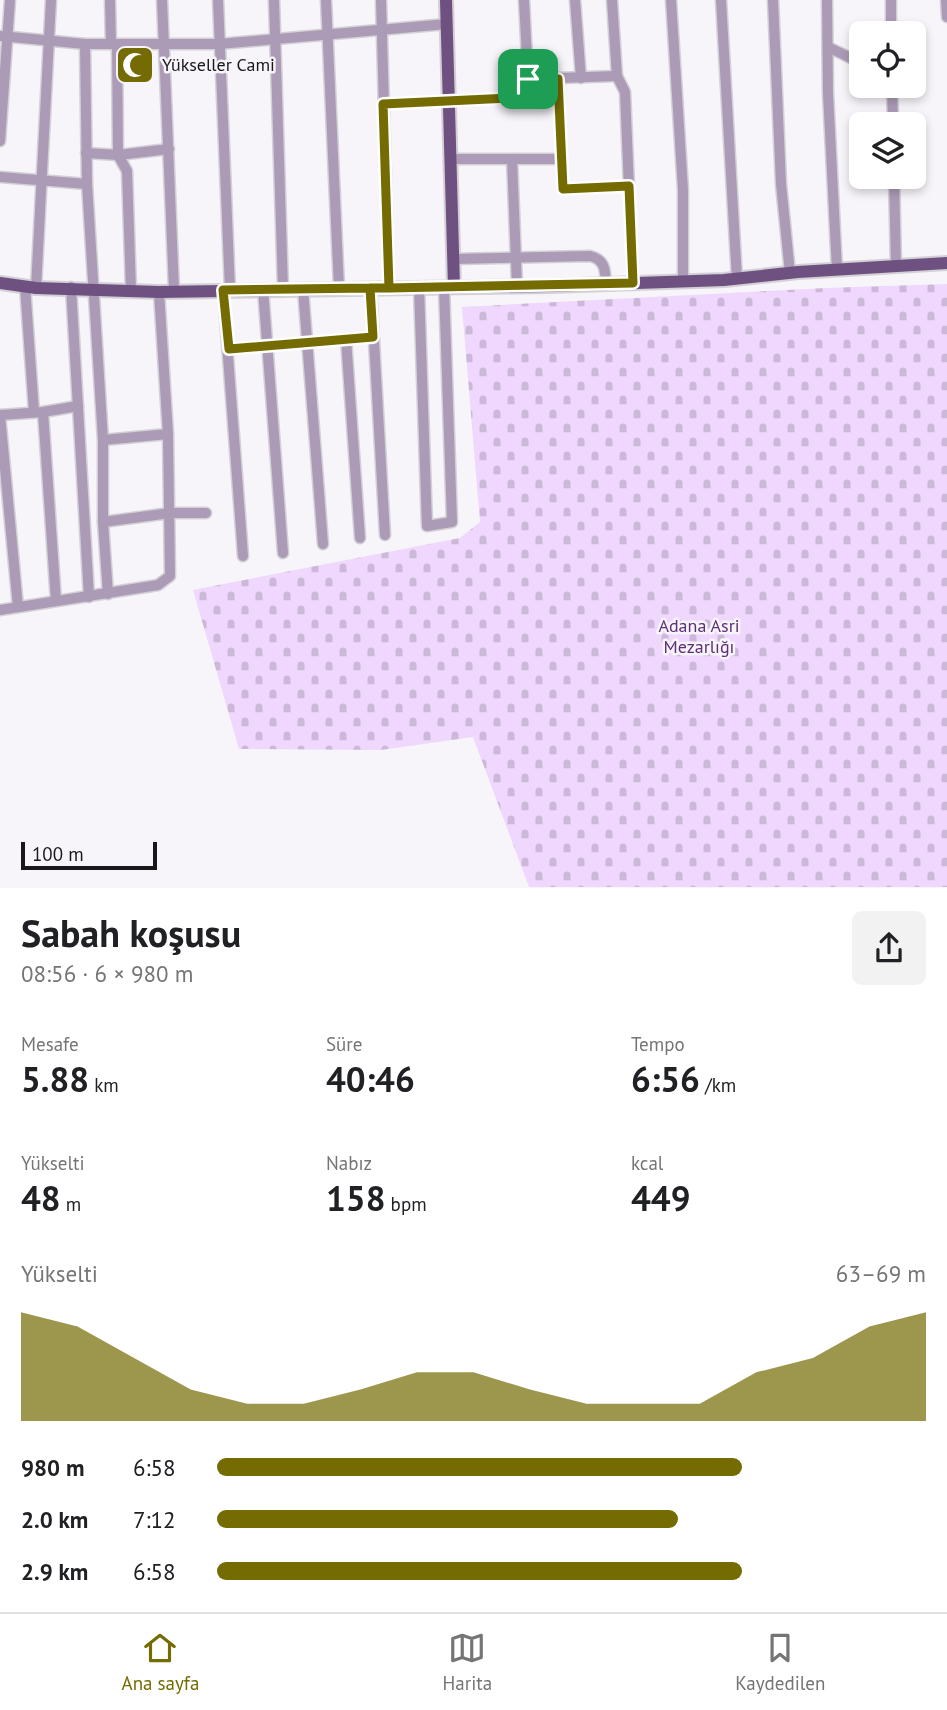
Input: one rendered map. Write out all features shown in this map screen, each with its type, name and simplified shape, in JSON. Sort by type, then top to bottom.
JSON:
[{"type":"main road","points":[[446,0],[453,259],[449,287]]},
{"type":"main road","points":[[0,283],[30,287],[159,292],[517,286],[683,282],[947,263]]},
{"type":"street","points":[[0,141],[4,36],[10,0]]},
{"type":"street","points":[[51,0],[41,182],[30,287],[38,412],[57,601]]},
{"type":"street","points":[[110,0],[118,155],[127,171],[131,289]]},
{"type":"street","points":[[162,0],[174,290]]},
{"type":"street","points":[[218,0],[226,290],[243,556]]},
{"type":"street","points":[[274,0],[283,289]]},
{"type":"street","points":[[326,0],[339,288]]},
{"type":"street","points":[[381,0],[389,288]]},
{"type":"street","points":[[383,104],[529,97],[524,0]]},
{"type":"street","points":[[575,0],[581,78]]},
{"type":"street","points":[[612,0],[617,76],[625,92],[633,283]]},
{"type":"street","points":[[671,0],[683,190],[683,282]]},
{"type":"street","points":[[721,0],[737,279]]},
{"type":"street","points":[[772,0],[778,76],[781,184],[790,273]]},
{"type":"street","points":[[827,0],[828,93],[837,270]]},
{"type":"street","points":[[891,0],[891,21]]},
{"type":"street","points":[[946,0],[947,17]]},
{"type":"street","points":[[4,36],[85,44],[219,44],[447,24]]},
{"type":"street","points":[[85,44],[87,184],[103,440],[103,522],[108,594]]},
{"type":"street","points":[[828,47],[849,57]]},
{"type":"street","points":[[528,79],[617,76]]},
{"type":"street","points":[[558,79],[563,189],[629,186]]},
{"type":"street","points":[[86,153],[118,155],[169,149]]},
{"type":"street","points":[[451,159],[561,159]]},
{"type":"street","points":[[512,159],[517,286]]},
{"type":"street","points":[[0,177],[87,184]]},
{"type":"street","points":[[894,189],[896,266]]},
{"type":"street","points":[[453,259],[594,257],[605,267],[606,284]]},
{"type":"street","points":[[71,287],[89,597]]},
{"type":"street","points":[[419,287],[427,526],[452,522],[449,287]]},
{"type":"street","points":[[370,288],[385,535]]},
{"type":"street","points":[[263,289],[283,553]]},
{"type":"street","points":[[303,289],[323,544]]},
{"type":"street","points":[[0,610],[158,585],[169,579],[172,573],[168,434],[159,292]]},
{"type":"street","points":[[229,349],[373,337]]},
{"type":"street","points":[[346,339],[360,538]]},
{"type":"street","points":[[18,607],[0,415],[78,406]]},
{"type":"street","points":[[103,440],[168,434]]},
{"type":"street","points":[[103,522],[170,513],[206,513]]},
{"type":"green space","name":"Adana Asri Mezarlığı","points":[[947,284],[947,887],[529,887],[473,737],[381,750],[239,749],[193,590],[460,538],[480,522],[462,307]]},
{"type":"place","name":"Yükseller Cami","points":[[135,65]]},
{"type":"route","points":[[528,79],[529,97],[383,104],[389,288],[370,288],[223,290],[229,349],[373,337],[370,288],[389,288],[550,286],[633,283],[629,186],[563,189],[558,79],[528,79]]}]
